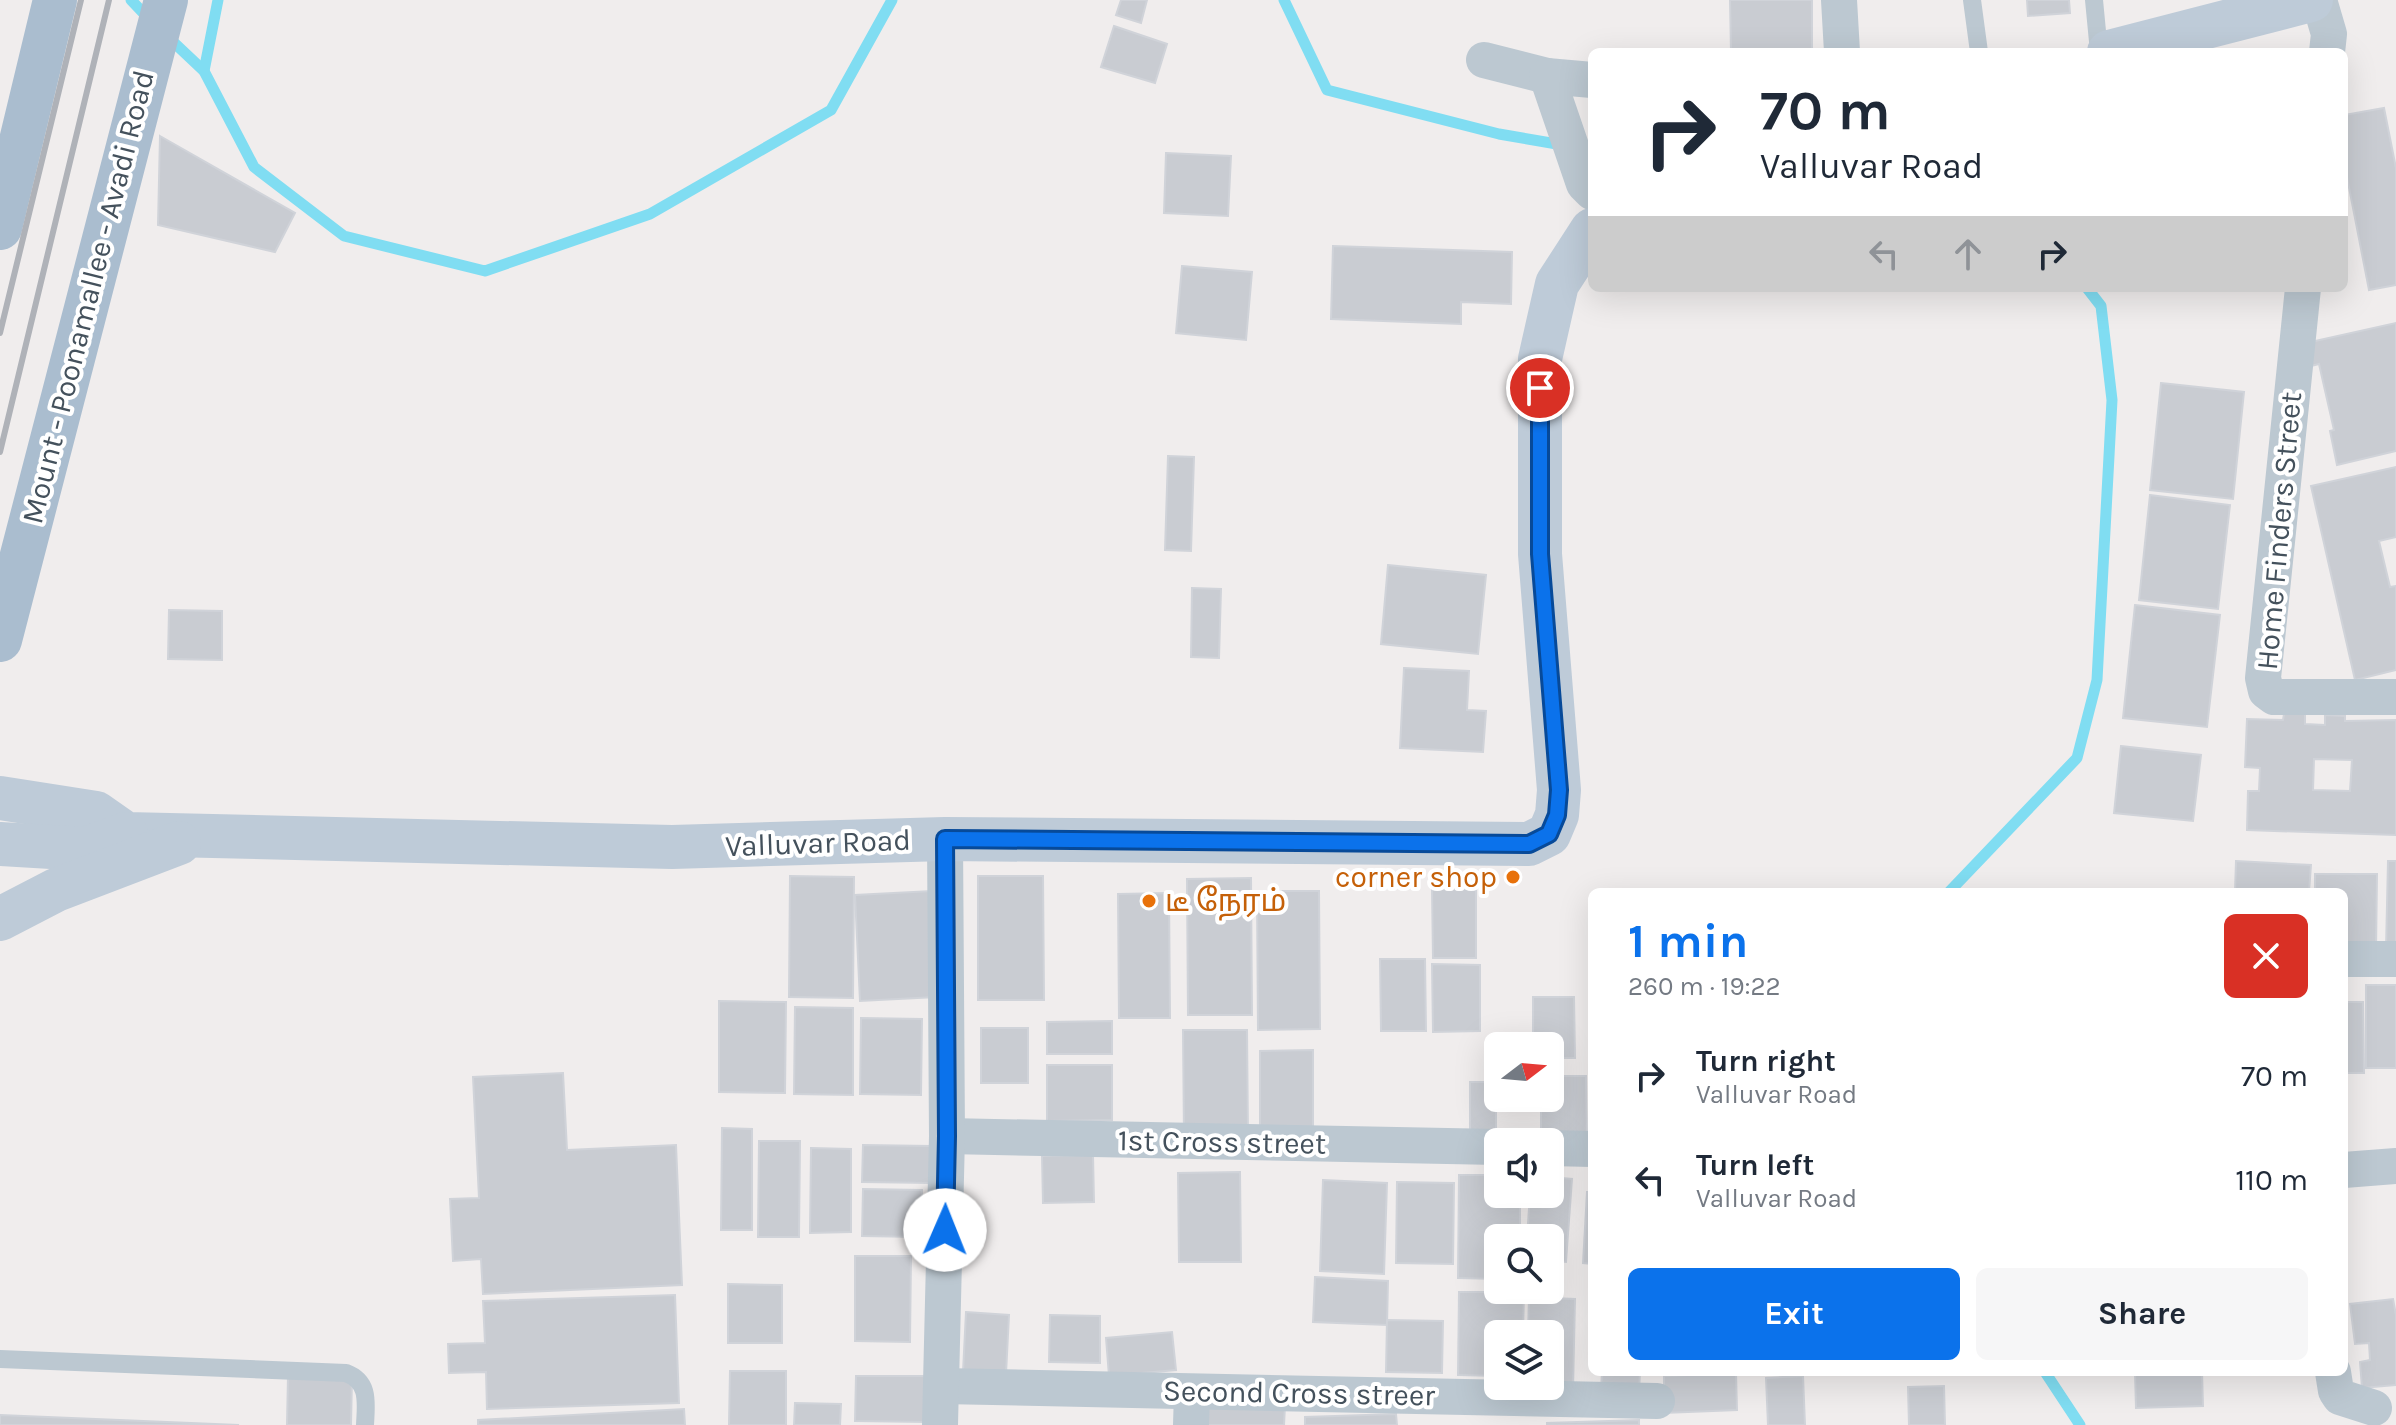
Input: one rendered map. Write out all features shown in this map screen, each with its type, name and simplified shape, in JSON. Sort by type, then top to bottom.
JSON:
[{"type":"main road","name":"Mount - Poonamallee - Avadi Road","points":[[0,640],[166,0]]},
{"type":"main road","points":[[2125,48],[2311,0]]},
{"type":"main road","points":[[0,228],[54,3]]},
{"type":"main road","name":"Valluvar Road","points":[[126,834],[672,847],[945,839],[1529,844],[1549,834],[1557,815],[1559,790],[1540,554],[1540,359],[1557,284],[1588,236]]},
{"type":"main road","points":[[0,798],[96,813],[126,834]]},
{"type":"main road","points":[[0,844],[85,849],[126,834]]},
{"type":"main road","points":[[0,919],[56,890],[200,835]]},
{"type":"street","points":[[1839,0],[1842,48]]},
{"type":"street","points":[[2319,0],[2329,34],[2327,48]]},
{"type":"street","points":[[1484,60],[1547,76],[1588,80]]},
{"type":"street","points":[[1547,76],[1588,188]]},
{"type":"street","name":"Home Finders Street","points":[[2303,292],[2263,678],[2266,691],[2274,697],[2396,697]]},
{"type":"street","points":[[940,1425],[947,1136],[945,839]]},
{"type":"street","points":[[2348,959],[2396,959]]},
{"type":"street","name":"1st Cross street","points":[[947,1136],[1484,1147]]},
{"type":"street","points":[[1564,1148],[1588,1149]]},
{"type":"street","points":[[2348,1170],[2396,1166]]},
{"type":"street","points":[[2334,1376],[2340,1397],[2380,1412]]},
{"type":"street","name":"Second Cross streer","points":[[941,1386],[1192,1408],[1441,1410],[1657,1399]]},
{"type":"lane","points":[[1972,0],[1978,48]]},
{"type":"lane","points":[[2094,0],[2099,48]]},
{"type":"lane","points":[[0,1359],[346,1373],[359,1380],[366,1392],[365,1425]]},
{"type":"building","points":[[1121,0],[1147,0],[1141,23],[1116,15]]},
{"type":"building","points":[[1730,0],[1812,0],[1812,48],[1731,48]]},
{"type":"building","points":[[2027,0],[2069,0],[2070,13],[2028,16]]},
{"type":"building","points":[[1114,26],[1167,44],[1155,83],[1101,67]]},
{"type":"building","points":[[2384,108],[2396,168],[2396,285],[2369,290],[2348,182],[2348,114]]},
{"type":"building","points":[[160,136],[295,213],[275,252],[158,225]]},
{"type":"building","points":[[1166,153],[1231,156],[1228,216],[1164,213]]},
{"type":"building","points":[[1333,246],[1512,252],[1511,304],[1461,302],[1461,324],[1331,319]]},
{"type":"building","points":[[1182,266],[1252,272],[1246,340],[1176,333]]},
{"type":"building","points":[[2396,323],[2396,451],[2337,465],[2330,431],[2334,430],[2319,364],[2311,366],[2306,343]]},
{"type":"building","points":[[2161,383],[2244,392],[2233,499],[2150,490]]},
{"type":"building","points":[[1168,456],[1194,457],[1191,551],[1165,550]]},
{"type":"building","points":[[2396,467],[2396,537],[2379,541],[2390,587],[2396,586],[2396,670],[2355,680],[2311,486]]},
{"type":"building","points":[[2150,495],[2230,505],[2218,609],[2139,600]]},
{"type":"building","points":[[1388,565],[1486,575],[1478,654],[1381,644]]},
{"type":"building","points":[[1192,588],[1221,589],[1219,658],[1191,657]]},
{"type":"building","points":[[2135,605],[2220,615],[2207,727],[2123,718]]},
{"type":"building","points":[[169,610],[222,611],[222,660],[168,659]]},
{"type":"building","points":[[1404,668],[1469,671],[1467,710],[1486,711],[1483,752],[1400,748]]},
{"type":"building","points":[[2284,714],[2305,714],[2305,724],[2325,725],[2325,715],[2345,716],[2345,721],[2396,720],[2396,835],[2247,830],[2248,791],[2259,791],[2260,768],[2245,767],[2247,719],[2283,720]],"holes":[[[2314,759],[2352,760],[2350,791],[2313,790]]]},
{"type":"building","points":[[2121,746],[2201,755],[2193,821],[2114,813]]},
{"type":"building","points":[[2236,861],[2311,865],[2309,888],[2235,888]]},
{"type":"building","points":[[2388,861],[2396,861],[2396,949],[2386,949]]},
{"type":"building","points":[[2315,874],[2377,874],[2376,951],[2348,951],[2348,888],[2315,888]]},
{"type":"building","points":[[790,876],[854,877],[853,998],[789,997]]},
{"type":"building","points":[[978,876],[1043,876],[1044,1000],[978,1000]]},
{"type":"building","points":[[1251,878],[1252,1015],[1188,1015],[1187,879]]},
{"type":"building","points":[[1432,889],[1476,889],[1476,958],[1433,958]]},
{"type":"building","points":[[932,891],[936,997],[860,1001],[855,895]]},
{"type":"building","points":[[1257,891],[1319,891],[1320,1029],[1258,1030]]},
{"type":"building","points":[[1169,893],[1170,1018],[1119,1018],[1118,894]]},
{"type":"building","points":[[1380,959],[1425,959],[1426,1031],[1381,1031]]},
{"type":"building","points":[[1432,964],[1480,965],[1480,1031],[1433,1032]]},
{"type":"building","points":[[2366,985],[2396,985],[2396,1068],[2366,1068]]},
{"type":"building","points":[[1533,997],[1574,997],[1575,1058],[1564,1058],[1564,1032],[1533,1032]]},
{"type":"building","points":[[719,1001],[786,1002],[785,1093],[719,1092]]},
{"type":"building","points":[[2348,1002],[2363,1002],[2364,1073],[2348,1073]]},
{"type":"building","points":[[795,1007],[853,1008],[853,1095],[794,1094]]},
{"type":"building","points":[[861,1018],[922,1019],[921,1095],[860,1094]]},
{"type":"building","points":[[1112,1021],[1112,1054],[1047,1054],[1047,1022]]},
{"type":"building","points":[[981,1028],[1028,1028],[1028,1083],[981,1083]]},
{"type":"building","points":[[1183,1030],[1247,1030],[1248,1137],[1184,1137]]},
{"type":"building","points":[[1313,1050],[1313,1138],[1260,1138],[1260,1051]]},
{"type":"building","points":[[1047,1065],[1112,1065],[1112,1120],[1047,1121]]},
{"type":"building","points":[[563,1073],[567,1150],[676,1145],[682,1285],[483,1294],[481,1259],[453,1261],[450,1199],[479,1198],[473,1077]]},
{"type":"building","points":[[1564,1076],[1586,1076],[1587,1143],[1564,1142],[1564,1128],[1541,1128],[1541,1112],[1564,1112]]},
{"type":"building","points":[[1470,1082],[1484,1082],[1484,1112],[1496,1112],[1496,1128],[1484,1128],[1484,1133],[1470,1133]]},
{"type":"building","points":[[722,1128],[752,1129],[752,1230],[721,1230]]},
{"type":"building","points":[[759,1141],[800,1141],[799,1237],[758,1237]]},
{"type":"building","points":[[863,1145],[931,1146],[931,1183],[862,1182]]},
{"type":"building","points":[[811,1148],[851,1149],[851,1232],[810,1233]]},
{"type":"building","points":[[1093,1155],[1094,1202],[1043,1203],[1042,1156]]},
{"type":"building","points":[[1240,1172],[1241,1262],[1179,1262],[1178,1173]]},
{"type":"building","points":[[1459,1175],[1484,1175],[1484,1208],[1520,1208],[1520,1224],[1484,1224],[1484,1279],[1458,1278]]},
{"type":"building","points":[[1564,1178],[1572,1179],[1566,1262],[1564,1224],[1528,1224],[1529,1208],[1564,1208]]},
{"type":"building","points":[[1323,1180],[1387,1183],[1384,1274],[1320,1271]]},
{"type":"building","points":[[1397,1182],[1454,1183],[1453,1264],[1396,1263]]},
{"type":"building","points":[[863,1189],[922,1190],[921,1237],[862,1236]]},
{"type":"building","points":[[1587,1192],[1588,1192],[1588,1264],[1583,1263]]},
{"type":"building","points":[[855,1256],[911,1256],[910,1342],[855,1341]]},
{"type":"building","points":[[1315,1277],[1388,1281],[1387,1325],[1313,1322]]},
{"type":"building","points":[[728,1284],[782,1285],[782,1343],[728,1343]]},
{"type":"building","points":[[1459,1292],[1484,1292],[1484,1304],[1524,1304],[1523,1320],[1484,1320],[1484,1376],[1458,1375]]},
{"type":"building","points":[[675,1295],[679,1403],[487,1409],[486,1372],[449,1373],[448,1344],[485,1343],[483,1301]]},
{"type":"building","points":[[1564,1299],[1575,1299],[1573,1389],[1564,1388],[1564,1320],[1528,1320],[1529,1304],[1564,1304]]},
{"type":"building","points":[[2393,1299],[2396,1315],[2396,1385],[2362,1388],[2360,1362],[2370,1360],[2369,1343],[2355,1344],[2350,1304]]},
{"type":"building","points":[[966,1312],[1009,1315],[1006,1374],[963,1372]]},
{"type":"building","points":[[1050,1315],[1100,1316],[1100,1363],[1049,1362]]},
{"type":"building","points":[[1387,1320],[1443,1321],[1442,1373],[1386,1372]]},
{"type":"building","points":[[1172,1332],[1176,1370],[1109,1376],[1106,1338]]},
{"type":"building","points":[[730,1371],[786,1371],[786,1425],[729,1425]]},
{"type":"building","points":[[288,1376],[352,1377],[351,1425],[287,1425]]},
{"type":"building","points":[[856,1376],[928,1376],[927,1422],[855,1421]]},
{"type":"building","points":[[1602,1376],[1640,1376],[1639,1392],[1601,1390]]},
{"type":"building","points":[[1664,1376],[1736,1376],[1737,1410],[1664,1413]]},
{"type":"building","points":[[1803,1376],[1805,1425],[1768,1425],[1766,1378]]},
{"type":"building","points":[[2135,1376],[2202,1376],[2203,1406],[2136,1408]]},
{"type":"building","points":[[1944,1386],[1945,1425],[1909,1425],[1908,1387]]},
{"type":"building","points":[[1207,1398],[1285,1406],[1284,1425],[1204,1425]]},
{"type":"building","points":[[795,1403],[841,1404],[840,1425],[794,1425]]},
{"type":"building","points":[[684,1409],[685,1425],[478,1425],[478,1420]]},
{"type":"building","points":[[1396,1414],[1397,1425],[1305,1425],[1305,1417]]},
{"type":"building","points":[[0,1415],[239,1425],[0,1425]]},
{"type":"building","points":[[1639,1420],[1639,1425],[1547,1425],[1547,1423]]},
{"type":"waterway","points":[[131,0],[150,20]]},
{"type":"waterway","points":[[204,71],[218,0]]},
{"type":"waterway","points":[[168,37],[204,71],[254,167],[344,236],[485,271],[650,214],[831,110],[892,0]]},
{"type":"waterway","points":[[1284,0],[1327,90],[1499,134],[1588,149]]},
{"type":"waterway","points":[[1953,888],[2077,758],[2097,680],[2112,400],[2101,306],[2090,292]]},
{"type":"waterway","points":[[2048,1376],[2080,1425]]},
{"type":"railway","points":[[0,333],[81,0]]},
{"type":"railway","points":[[0,452],[109,0]]},
{"type":"place","name":"corner shop","points":[[1513,877]]},
{"type":"place","name":"டீ நேரம்","points":[[1149,901]]},
{"type":"route","points":[[945,1230],[945,839],[1529,844],[1549,834],[1557,815],[1559,790],[1540,554],[1540,388]]}]
